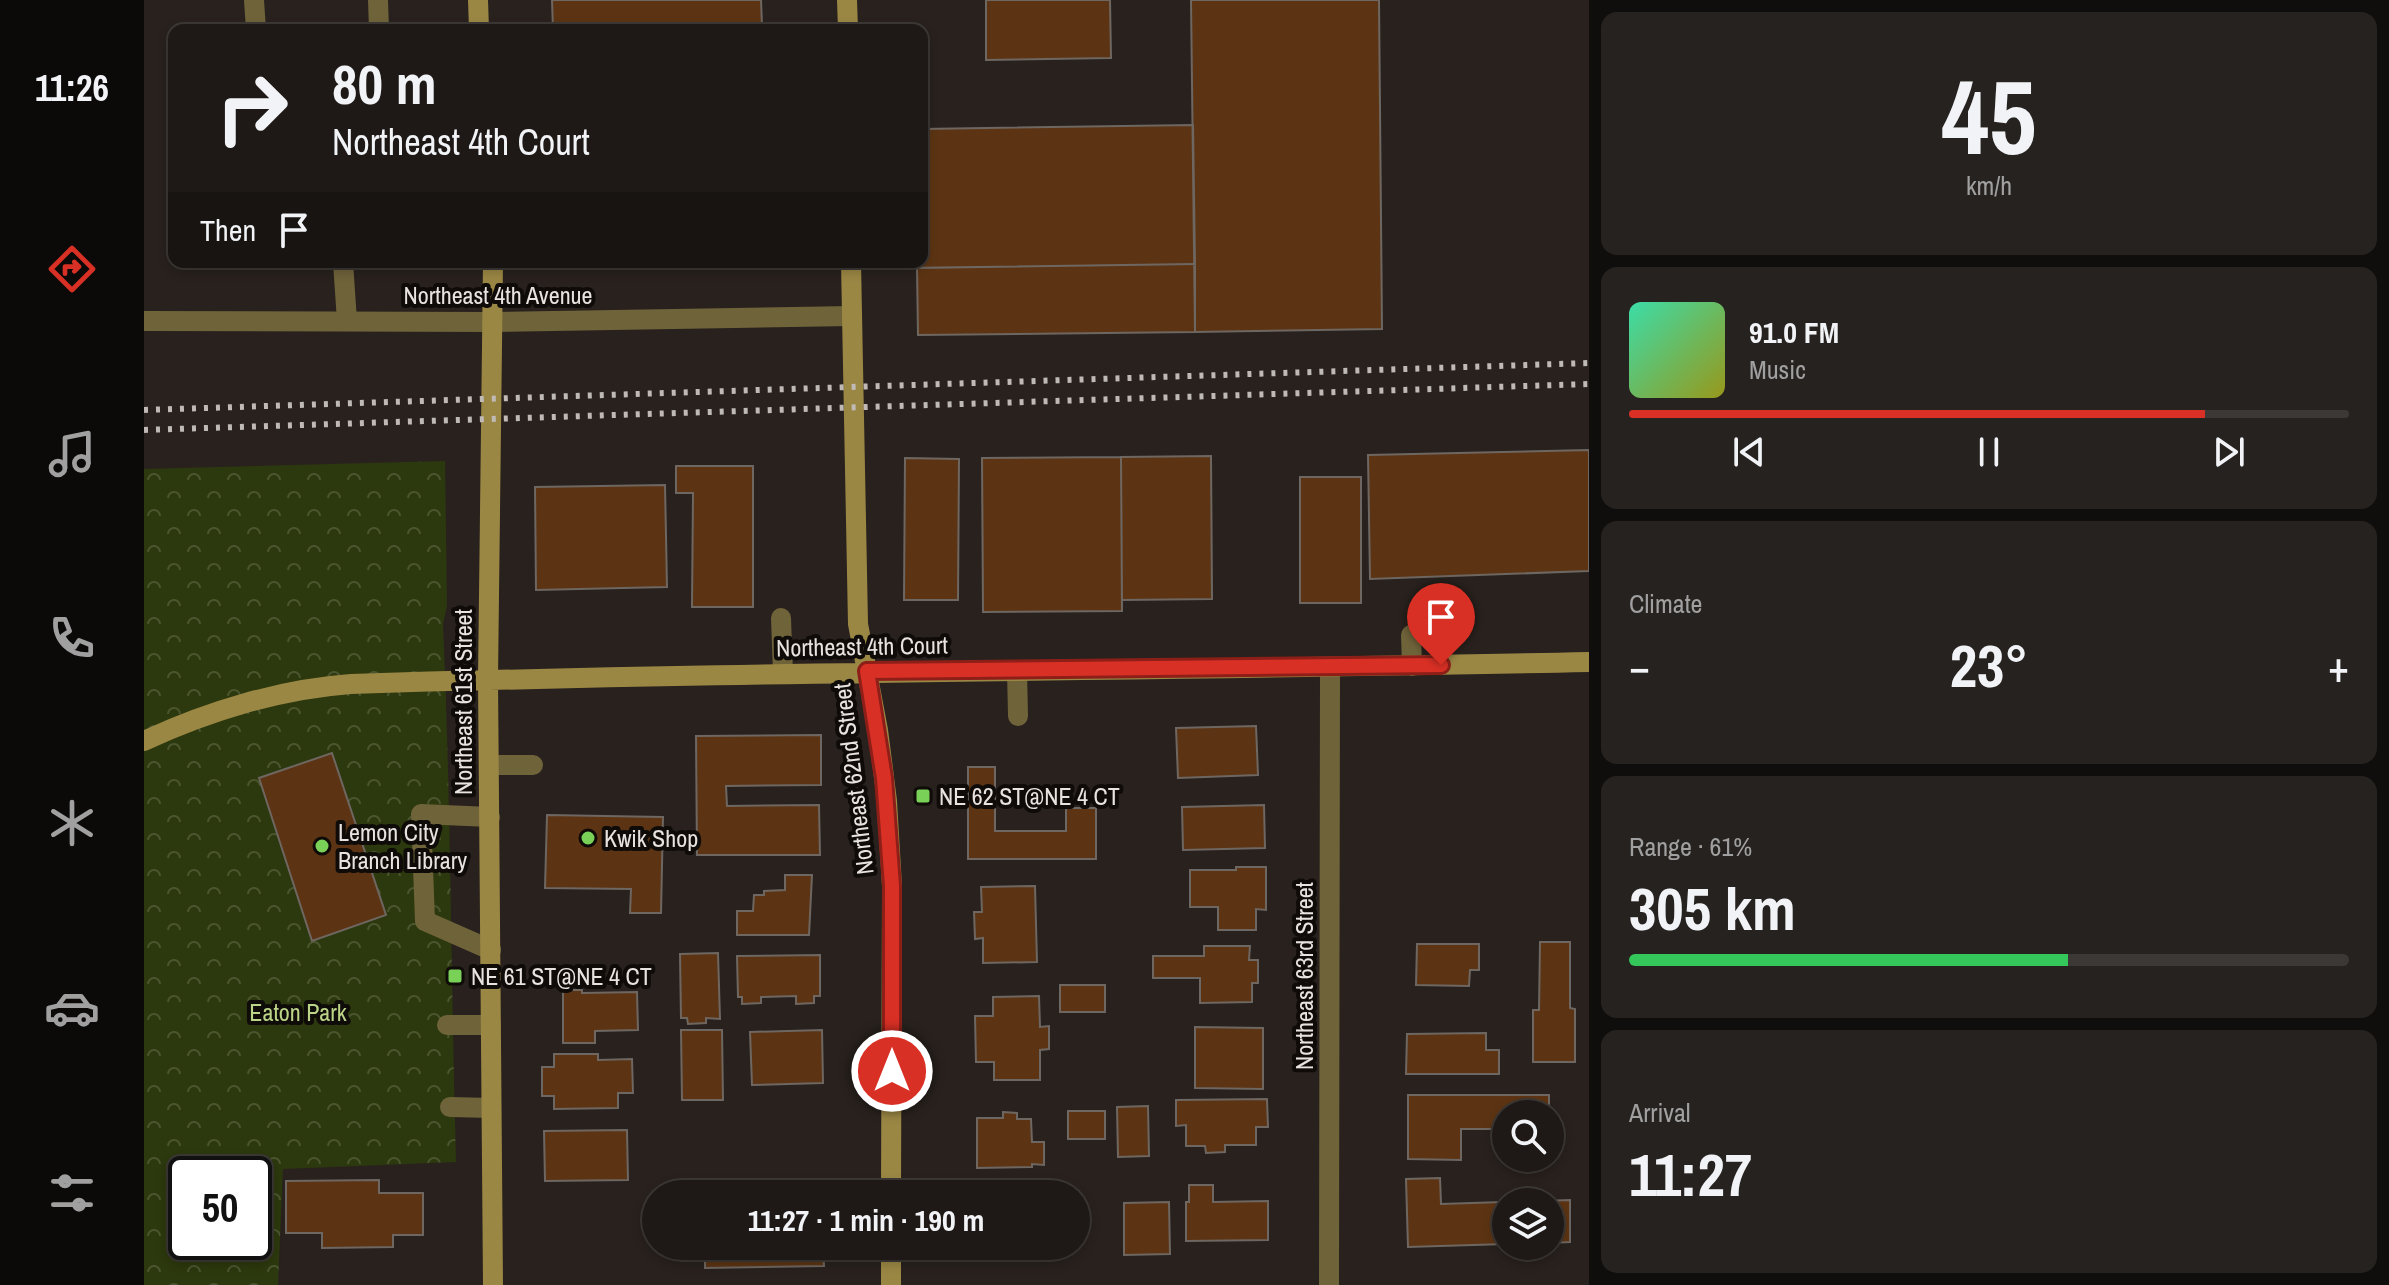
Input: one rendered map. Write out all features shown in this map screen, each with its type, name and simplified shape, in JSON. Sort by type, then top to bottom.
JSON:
[{"type":"main road","points":[[478,0],[479,24]]},
{"type":"main road","points":[[847,0],[848,24]]},
{"type":"main road","name":"Northeast 61st Street","points":[[493,268],[488,679],[493,1285]]},
{"type":"main road","name":"Northeast 62nd Street","points":[[851,268],[858,624],[878,730],[887,801],[892,886],[891,1180]]},
{"type":"main road","name":"Northeast 4th Court","points":[[144,741],[183,724],[289,692],[351,684],[867,671],[1330,668],[1589,662]]},
{"type":"main road","points":[[891,1260],[891,1285]]},
{"type":"street","points":[[254,0],[256,24]]},
{"type":"street","points":[[378,0],[379,24]]},
{"type":"street","points":[[343,268],[347,321]]},
{"type":"street","name":"Northeast 4th Avenue","points":[[144,321],[493,322],[852,316]]},
{"type":"street","points":[[781,618],[783,673]]},
{"type":"street","points":[[1411,635],[1412,666]]},
{"type":"street","name":"Northeast 63rd Street","points":[[1329,1285],[1330,668]]},
{"type":"street","points":[[1017,670],[1018,716]]},
{"type":"street","points":[[490,765],[533,765]]},
{"type":"street","points":[[490,817],[421,814],[425,921],[491,950]]},
{"type":"street","points":[[447,1025],[491,1025]]},
{"type":"street","points":[[450,1107],[491,1108]]},
{"type":"green space","name":"Eaton Park","points":[[445,461],[447,605],[443,624],[456,1162],[283,1169],[278,1285],[144,1285],[144,469]]},
{"type":"building","points":[[552,0],[761,0],[762,24],[553,24]]},
{"type":"building","points":[[986,0],[1110,0],[1111,58],[986,60]]},
{"type":"building","points":[[1191,0],[1379,0],[1382,329],[1195,332]]},
{"type":"building","points":[[1193,125],[1195,264],[928,268],[928,129]]},
{"type":"building","points":[[1195,264],[1195,332],[918,335],[917,268]]},
{"type":"building","points":[[1589,450],[1589,571],[1370,579],[1368,455]]},
{"type":"building","points":[[1211,456],[1212,599],[1122,600],[1121,457]]},
{"type":"building","points":[[1121,457],[1122,611],[983,612],[982,458]]},
{"type":"building","points":[[905,458],[959,459],[958,600],[904,600]]},
{"type":"building","points":[[676,466],[753,466],[753,607],[692,607],[693,493],[676,493]]},
{"type":"building","points":[[1300,477],[1361,477],[1361,603],[1300,603]]},
{"type":"building","points":[[665,485],[667,587],[536,590],[535,487]]},
{"type":"building","points":[[1256,726],[1258,775],[1178,778],[1176,728]]},
{"type":"building","points":[[821,735],[821,785],[726,786],[727,806],[819,805],[820,855],[697,855],[696,736]]},
{"type":"building","name":"Lemon City Branch Library","points":[[332,753],[386,915],[312,941],[259,778]]},
{"type":"building","points":[[968,767],[995,767],[995,831],[1066,831],[1066,808],[1096,808],[1096,859],[968,859]]},
{"type":"building","points":[[1264,805],[1265,848],[1183,850],[1182,807]]},
{"type":"building","points":[[547,815],[663,817],[661,913],[630,913],[631,889],[545,888]]},
{"type":"building","points":[[1236,867],[1266,867],[1266,910],[1256,909],[1256,930],[1218,930],[1218,907],[1190,907],[1190,870],[1236,870]]},
{"type":"building","points":[[785,875],[812,875],[809,935],[737,935],[737,911],[753,911],[754,895],[785,890]]},
{"type":"building","points":[[1035,886],[1037,962],[983,963],[983,938],[975,939],[974,912],[982,912],[981,887]]},
{"type":"building","points":[[1540,942],[1570,942],[1570,1008],[1575,1009],[1575,1062],[1533,1062],[1533,1010],[1539,1010]]},
{"type":"building","points":[[1417,944],[1479,944],[1479,970],[1470,970],[1469,986],[1416,985]]},
{"type":"building","points":[[1204,946],[1250,946],[1249,960],[1258,960],[1258,983],[1252,983],[1252,1002],[1200,1003],[1200,978],[1153,978],[1153,956],[1204,956]]},
{"type":"building","points":[[718,953],[720,1019],[706,1018],[706,1023],[688,1024],[687,1018],[681,1018],[680,954]]},
{"type":"building","points":[[820,955],[820,996],[814,996],[814,1003],[796,1004],[796,996],[761,997],[761,1003],[742,1004],[742,997],[738,997],[737,956]]},
{"type":"building","points":[[1060,985],[1105,985],[1105,1012],[1060,1012]]},
{"type":"building","points":[[563,990],[582,990],[582,993],[637,992],[638,1030],[595,1031],[595,1043],[563,1043]]},
{"type":"building","points":[[1039,996],[1040,1027],[1049,1026],[1049,1049],[1040,1050],[1040,1080],[994,1080],[994,1062],[976,1062],[975,1016],[993,1016],[993,997]]},
{"type":"building","points":[[1195,1027],[1263,1028],[1263,1089],[1195,1088]]},
{"type":"building","points":[[681,1030],[722,1030],[723,1100],[682,1100]]},
{"type":"building","points":[[822,1030],[823,1083],[752,1085],[750,1032]]},
{"type":"building","points":[[1486,1033],[1486,1050],[1499,1050],[1499,1074],[1406,1074],[1407,1034]]},
{"type":"building","points":[[554,1054],[598,1054],[598,1060],[632,1059],[633,1093],[618,1093],[618,1108],[554,1109],[554,1096],[542,1096],[542,1067],[554,1067]]},
{"type":"building","points":[[1408,1095],[1549,1095],[1549,1100],[1492,1100],[1492,1129],[1461,1129],[1461,1160],[1408,1159]]},
{"type":"building","points":[[1267,1099],[1268,1127],[1256,1127],[1256,1145],[1225,1145],[1225,1152],[1206,1153],[1205,1146],[1186,1146],[1186,1125],[1176,1126],[1176,1100]]},
{"type":"building","points":[[1148,1106],[1149,1156],[1118,1157],[1117,1107]]},
{"type":"building","points":[[1068,1111],[1105,1111],[1105,1139],[1068,1139]]},
{"type":"building","points":[[1003,1112],[1017,1113],[1017,1119],[1031,1119],[1032,1142],[1044,1142],[1044,1165],[977,1168],[977,1118],[1003,1118]]},
{"type":"building","points":[[627,1130],[628,1180],[545,1181],[544,1131]]},
{"type":"building","points":[[1440,1178],[1441,1204],[1492,1202],[1492,1244],[1408,1247],[1406,1179]]},
{"type":"building","points":[[379,1180],[379,1193],[423,1193],[423,1235],[393,1235],[393,1247],[322,1248],[322,1233],[286,1233],[286,1181]]},
{"type":"building","points":[[1189,1185],[1213,1185],[1213,1202],[1268,1201],[1268,1240],[1186,1241]]},
{"type":"building","points":[[1564,1200],[1570,1200],[1570,1242],[1564,1242]]},
{"type":"building","points":[[1169,1202],[1170,1254],[1124,1255],[1124,1203]]},
{"type":"building","points":[[705,1260],[824,1260],[824,1266],[705,1268]]},
{"type":"railway","points":[[144,410],[1589,363]]},
{"type":"railway","points":[[144,430],[1589,384]]},
{"type":"place","name":"NE 62 ST@NE 4 CT","points":[[923,796]]},
{"type":"place","name":"Kwik Shop","points":[[588,838]]},
{"type":"place","name":"Lemon City Branch Library","points":[[322,846]]},
{"type":"place","name":"NE 61 ST@NE 4 CT","points":[[455,976]]},
{"type":"route","points":[[892,1071],[892,886],[887,801],[867,671],[1441,665]]}]
